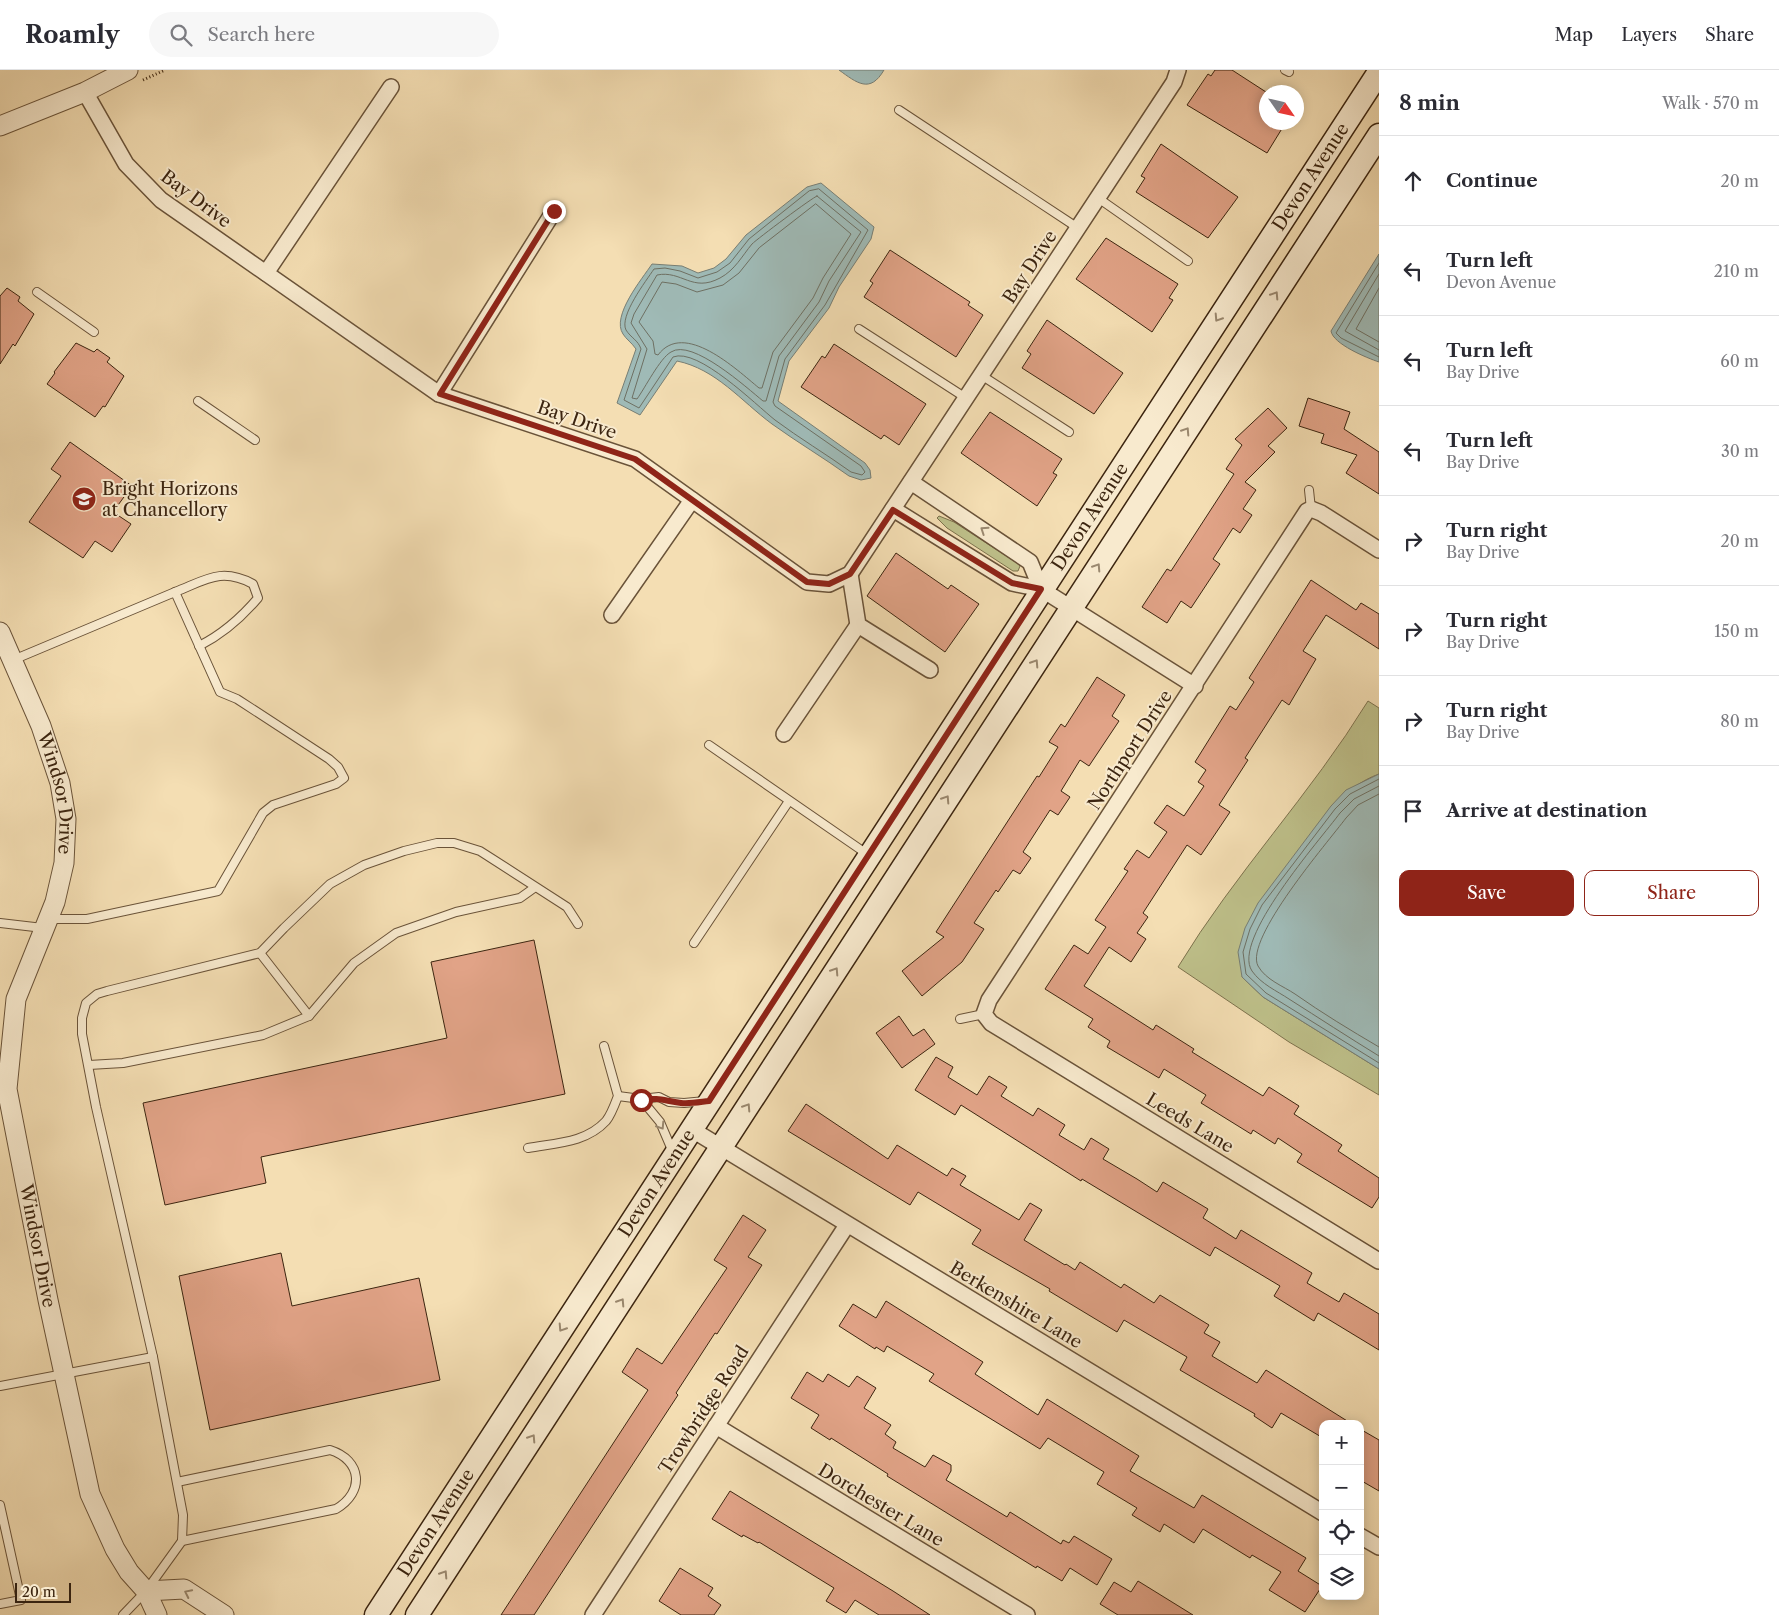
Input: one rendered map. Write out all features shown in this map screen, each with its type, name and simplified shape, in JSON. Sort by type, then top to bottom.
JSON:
[{"type":"main road","name":"Devon Avenue","points":[[376,1615],[868,855],[1379,72]]},
{"type":"main road","name":"Devon Avenue","points":[[417,1615],[1379,135]]},
{"type":"street","points":[[0,126],[85,92],[128,70]]},
{"type":"street","name":"Bay Drive","points":[[85,92],[126,164],[161,200],[440,394],[635,459],[807,582],[829,584],[850,574],[1174,82],[1178,70]]},
{"type":"street","points":[[266,272],[391,87]]},
{"type":"street","points":[[440,394],[554,211]]},
{"type":"street","points":[[911,482],[1030,562],[1041,589]]},
{"type":"street","points":[[612,615],[692,500]]},
{"type":"street","points":[[1311,509],[1321,513],[1379,550]]},
{"type":"street","name":"Northport Drive","points":[[984,1014],[988,1000],[1195,686],[1303,517],[1311,509]]},
{"type":"street","points":[[893,510],[1012,583],[1041,589],[1195,686]]},
{"type":"street","points":[[784,734],[858,625],[850,574]]},
{"type":"street","points":[[858,625],[930,670]]},
{"type":"street","name":"Windsor Drive","points":[[0,632],[41,726],[60,783],[66,819],[64,863],[55,902],[16,999],[7,1089],[90,1494],[115,1550],[146,1591],[156,1615]]},
{"type":"street","name":"Leeds Lane","points":[[984,1014],[991,1023],[1379,1261]]},
{"type":"street","name":"Berkenshire Lane","points":[[691,1129],[1319,1511]]},
{"type":"street","name":"Trowbridge Road","points":[[593,1615],[848,1225]]},
{"type":"street","name":"Dorchester Lane","points":[[716,1426],[1027,1615]]},
{"type":"street","points":[[1364,1538],[1379,1547]]},
{"type":"street","points":[[146,1591],[184,1589],[224,1615]]},
{"type":"lane","points":[[899,110],[1078,228]]},
{"type":"lane","points":[[1098,198],[1188,261]]},
{"type":"lane","points":[[37,292],[94,332]]},
{"type":"lane","points":[[859,329],[966,398]]},
{"type":"lane","points":[[981,376],[1069,432]]},
{"type":"lane","points":[[198,401],[255,440]]},
{"type":"lane","points":[[1309,490],[1311,509]]},
{"type":"lane","points":[[13,660],[220,575],[237,576],[253,584],[258,598],[244,614],[216,637],[199,646]]},
{"type":"lane","points":[[0,923],[46,924],[87,919],[218,891],[263,813],[273,805],[336,784],[344,778],[338,767],[329,760],[237,699],[220,692],[175,592]]},
{"type":"lane","points":[[709,745],[868,855]]},
{"type":"lane","points":[[694,943],[789,801]]},
{"type":"lane","points":[[123,1615],[146,1591],[182,1541],[183,1515],[153,1357],[96,1107],[82,1034],[82,1018],[86,1003],[98,994],[260,953],[330,884],[364,865],[437,843],[454,842],[480,851],[512,870],[534,888],[567,907],[578,924]]},
{"type":"lane","points":[[89,1065],[123,1063],[263,1036],[309,1016],[354,963],[396,933],[456,912],[520,898],[534,888]]},
{"type":"lane","points":[[260,953],[309,1016]]},
{"type":"lane","points":[[960,1019],[984,1014]]},
{"type":"lane","points":[[528,1148],[578,1139],[594,1132],[607,1120],[618,1096],[604,1046]]},
{"type":"lane","points":[[618,1096],[641,1100],[659,1097],[668,1102],[684,1104],[709,1101]]},
{"type":"lane","points":[[641,1100],[660,1122],[674,1155]]},
{"type":"lane","points":[[0,1386],[153,1357]]},
{"type":"lane","points":[[177,1482],[330,1450],[348,1459],[356,1477],[356,1487],[352,1496],[336,1508],[182,1541]]},
{"type":"lane","points":[[0,1504],[21,1600],[0,1604]]},
{"type":"green space","points":[[939,516],[954,522],[1017,563],[1020,566],[1018,571],[1013,571],[947,528],[937,518]]},
{"type":"green space","points":[[1368,701],[1379,708],[1379,774],[1354,787],[1332,807],[1313,832],[1295,861],[1280,891],[1242,977],[1263,997],[1379,1069],[1379,1095],[1289,1042],[1178,967],[1200,932],[1322,769]]},
{"type":"water","points":[[839,70],[884,70],[874,82],[863,84]]},
{"type":"water","points":[[821,183],[874,227],[871,239],[839,287],[829,308],[789,361],[778,401],[865,463],[870,470],[871,478],[861,480],[849,476],[772,424],[716,378],[691,365],[677,361],[640,415],[617,403],[636,349],[623,334],[620,326],[621,318],[629,298],[652,264],[682,266],[698,273],[714,268],[726,259],[746,235],[807,187]]},
{"type":"water","points":[[1379,254],[1379,362],[1359,354],[1344,345],[1333,336],[1331,331]]},
{"type":"water","points":[[1379,774],[1379,1069],[1263,997],[1242,977],[1238,952],[1245,928],[1258,903],[1331,806],[1346,790]]},
{"type":"building","points":[[1215,70],[1232,70],[1259,87],[1259,130],[1281,130],[1267,153],[1187,105],[1208,74],[1211,76]]},
{"type":"building","points":[[1161,144],[1238,197],[1208,238],[1136,192],[1145,178],[1141,176]]},
{"type":"building","points":[[1106,238],[1178,284],[1169,298],[1173,300],[1152,332],[1076,279]]},
{"type":"building","points":[[890,250],[970,302],[968,305],[983,315],[956,357],[864,297],[873,283],[870,281]]},
{"type":"building","points":[[7,288],[20,297],[18,301],[34,314],[15,346],[13,344],[0,364],[0,296]]},
{"type":"building","points":[[1047,320],[1123,373],[1094,414],[1022,368],[1031,354],[1027,351]]},
{"type":"building","points":[[76,343],[94,352],[97,349],[110,358],[107,362],[124,376],[105,407],[103,406],[95,417],[47,384]]},
{"type":"building","points":[[834,344],[926,404],[899,445],[884,435],[881,439],[801,387],[822,356],[825,358]]},
{"type":"building","points":[[1308,398],[1350,412],[1344,429],[1379,452],[1379,494],[1346,473],[1357,455],[1321,443],[1324,434],[1299,426]]},
{"type":"building","points":[[1268,408],[1287,428],[1268,446],[1275,452],[1245,482],[1256,490],[1243,509],[1252,515],[1240,533],[1233,528],[1213,559],[1220,564],[1191,608],[1181,601],[1167,623],[1142,607],[1167,569],[1171,571],[1234,474],[1226,469],[1242,445],[1235,439]]},
{"type":"building","points":[[990,412],[1062,459],[1053,473],[1057,475],[1037,506],[961,453]]},
{"type":"building","name":"Bright Horizons at Chancellory","points":[[70,442],[132,486],[113,512],[131,524],[112,552],[95,541],[83,558],[29,522],[61,476],[51,469]]},
{"type":"building","points":[[896,553],[948,589],[951,585],[979,604],[945,652],[867,596]]},
{"type":"building","points":[[1311,580],[1356,610],[1361,603],[1379,614],[1379,649],[1326,615],[1303,651],[1316,659],[1289,705],[1282,700],[1245,758],[1248,760],[1219,805],[1230,812],[1201,855],[1187,845],[1143,913],[1148,917],[1137,933],[1146,939],[1131,962],[1109,947],[1084,986],[1153,1030],[1156,1025],[1194,1049],[1192,1052],[1263,1096],[1269,1087],[1299,1106],[1294,1114],[1342,1145],[1338,1151],[1379,1178],[1379,1197],[1372,1208],[1297,1162],[1302,1154],[1278,1138],[1275,1144],[1253,1130],[1251,1134],[1201,1103],[1206,1095],[1164,1069],[1159,1078],[1107,1047],[1110,1041],[1088,1027],[1093,1019],[1045,989],[1074,945],[1088,954],[1106,927],[1095,920],[1128,871],[1124,869],[1137,850],[1149,858],[1167,832],[1154,823],[1167,805],[1184,816],[1204,786],[1198,782],[1206,770],[1195,762],[1230,706],[1236,710],[1254,682],[1249,678]]},
{"type":"building","points":[[1097,677],[1125,695],[1112,716],[1119,721],[1089,766],[1080,760],[1061,791],[1070,797],[1058,815],[1050,810],[1023,852],[1031,858],[1020,874],[1013,870],[998,892],[996,890],[974,923],[984,929],[962,962],[922,996],[902,971],[944,937],[936,932],[1037,776],[1039,777],[1058,747],[1049,742],[1061,724],[1065,727]]},
{"type":"building","points":[[534,940],[565,1094],[261,1157],[266,1183],[165,1205],[143,1103],[447,1038],[431,962]]},
{"type":"building","points":[[899,1016],[913,1036],[924,1029],[935,1044],[902,1068],[876,1033]]},
{"type":"building","points":[[936,1057],[953,1067],[948,1077],[977,1095],[989,1076],[1007,1087],[1001,1096],[1033,1116],[1038,1108],[1065,1125],[1059,1135],[1084,1150],[1091,1138],[1109,1149],[1103,1159],[1157,1192],[1163,1182],[1208,1209],[1203,1218],[1236,1239],[1241,1230],[1312,1273],[1307,1283],[1339,1302],[1344,1293],[1379,1314],[1379,1350],[1318,1313],[1314,1321],[1274,1296],[1280,1286],[1215,1247],[1210,1256],[1082,1179],[1081,1181],[961,1105],[955,1115],[915,1090]]},
{"type":"building","points":[[806,1104],[888,1159],[897,1145],[947,1176],[952,1168],[966,1176],[960,1185],[1019,1220],[1030,1203],[1042,1210],[1024,1240],[1075,1270],[1080,1262],[1121,1288],[1124,1284],[1154,1303],[1160,1295],[1209,1325],[1204,1333],[1220,1342],[1212,1356],[1257,1383],[1266,1370],[1346,1420],[1319,1420],[1319,1436],[1281,1413],[1272,1428],[1254,1416],[1255,1414],[1180,1370],[1187,1357],[1124,1320],[1117,1332],[1049,1291],[1050,1289],[972,1244],[981,1230],[918,1192],[910,1205],[788,1131]]},
{"type":"building","points":[[743,1215],[766,1230],[748,1257],[762,1265],[717,1334],[715,1333],[676,1393],[678,1395],[534,1615],[501,1615],[648,1390],[622,1372],[637,1348],[662,1364],[727,1268],[714,1260]]},
{"type":"building","points":[[281,1253],[292,1306],[419,1278],[440,1380],[210,1430],[179,1276]]},
{"type":"building","points":[[886,1301],[983,1362],[975,1374],[1038,1415],[1047,1399],[1139,1456],[1130,1471],[1194,1508],[1202,1495],[1306,1558],[1298,1571],[1319,1584],[1319,1591],[1305,1612],[1269,1590],[1281,1572],[1252,1555],[1250,1558],[1203,1529],[1194,1543],[1164,1524],[1160,1532],[1132,1515],[1137,1508],[1097,1484],[1104,1472],[1048,1438],[1040,1449],[929,1381],[934,1374],[887,1346],[884,1352],[876,1347],[875,1349],[839,1326],[853,1304],[876,1318]]},
{"type":"building","points":[[807,1372],[823,1382],[828,1374],[849,1387],[857,1376],[876,1388],[864,1408],[891,1425],[885,1434],[896,1442],[893,1448],[925,1467],[933,1455],[951,1465],[951,1471],[946,1480],[1007,1517],[1010,1512],[1061,1544],[1063,1540],[1069,1543],[1074,1536],[1112,1559],[1097,1585],[1070,1568],[1062,1581],[1037,1566],[1036,1568],[887,1476],[888,1474],[831,1438],[830,1440],[811,1428],[819,1415],[791,1398]]},
{"type":"building","points":[[1364,1431],[1379,1440],[1379,1491],[1364,1482]]},
{"type":"building","points":[[730,1491],[930,1615],[879,1615],[855,1600],[846,1613],[826,1601],[834,1588],[759,1542],[743,1535],[742,1537],[712,1519]]},
{"type":"building","points":[[680,1568],[713,1588],[708,1596],[721,1605],[714,1615],[681,1615],[659,1601]]},
{"type":"building","points":[[1138,1581],[1193,1615],[1118,1615],[1100,1604],[1114,1582],[1131,1592]]},
{"type":"place","name":"Bright Horizons at Chancellory","points":[[84,499]]},
{"type":"route","points":[[554,211],[440,394],[635,459],[807,582],[829,584],[850,574],[893,510],[1012,583],[1041,589],[709,1101],[684,1104],[668,1102],[659,1097],[641,1100]]}]
